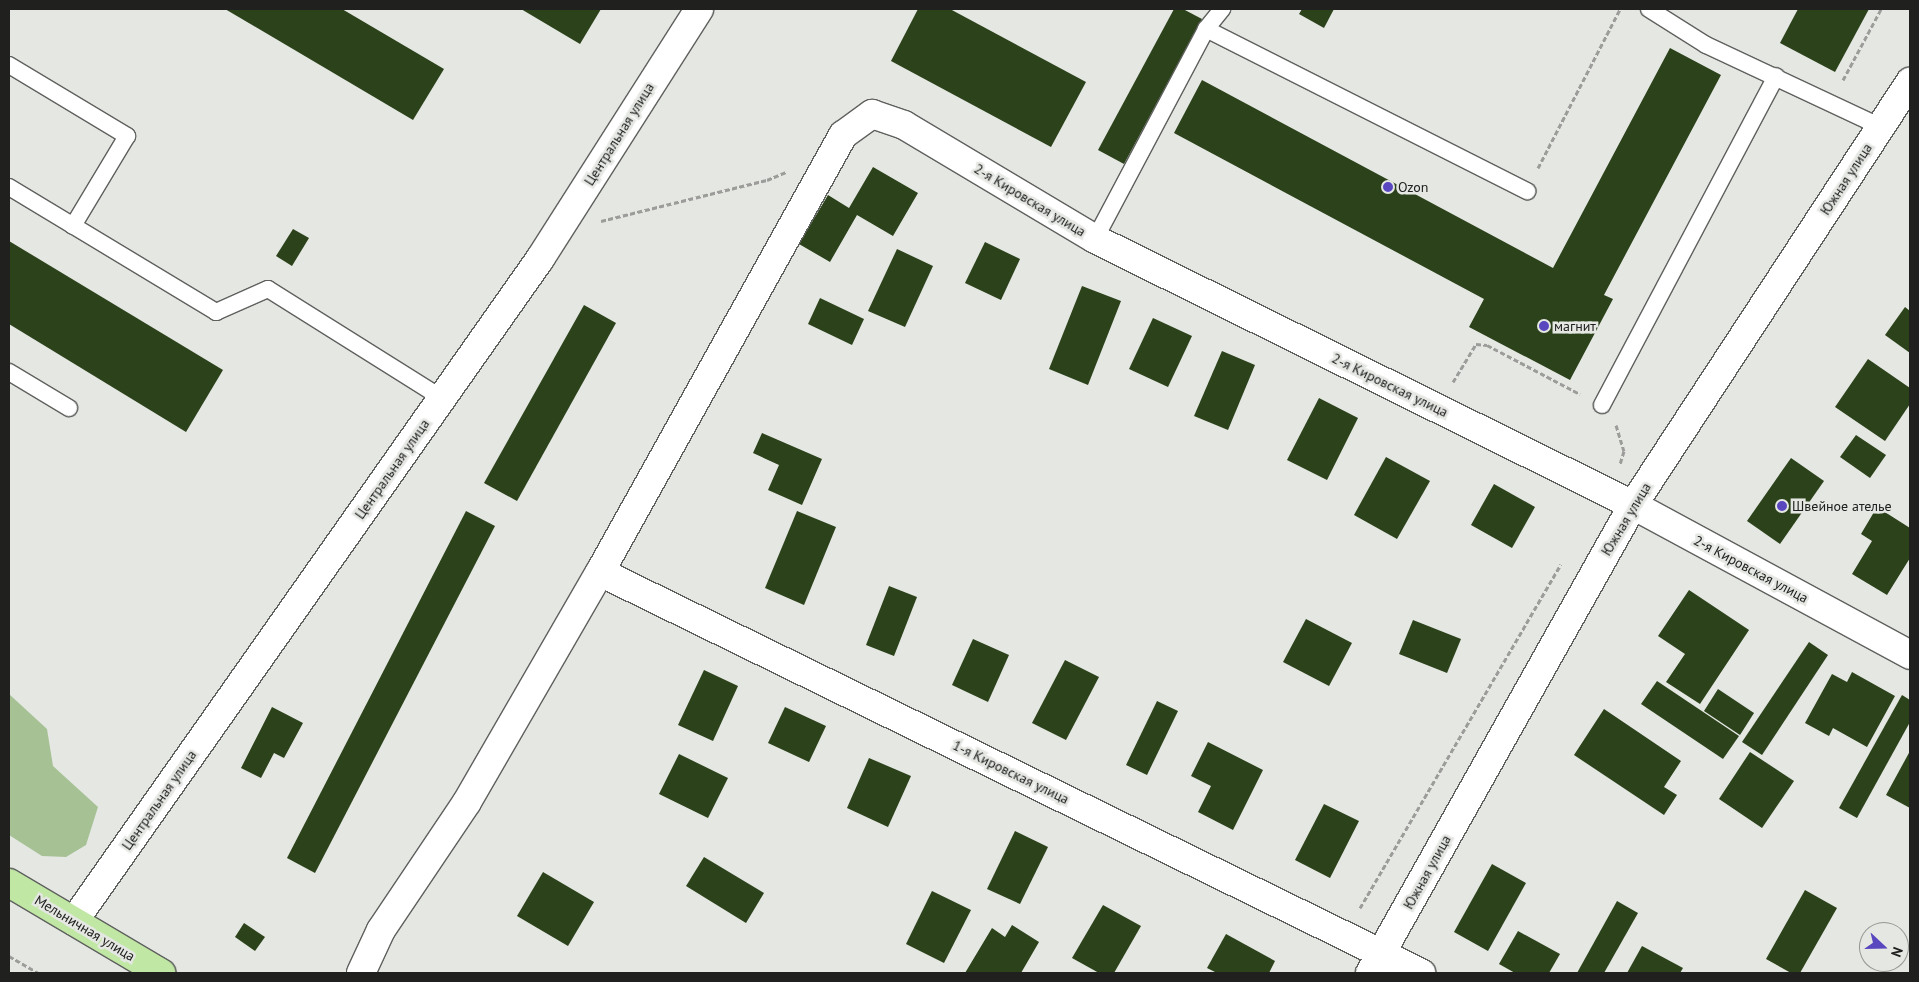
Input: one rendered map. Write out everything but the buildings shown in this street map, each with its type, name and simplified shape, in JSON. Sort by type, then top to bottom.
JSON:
[{"type":"main road","name":"Мельничная улица","points":[[9,883],[161,973]]},
{"type":"street","name":"Центральная улица","points":[[74,921],[557,232],[699,9]]},
{"type":"street","name":"Южная улица","points":[[1376,963],[1632,505],[1910,82]]},
{"type":"street","name":"2-я Кировская улица","points":[[600,572],[843,135],[872,114],[904,124],[1095,239],[1632,505],[1910,654]]},
{"type":"street","name":"1-я Кировская улица","points":[[600,572],[1344,934],[1376,963],[1421,973]]},
{"type":"street","points":[[361,973],[381,930],[468,802],[600,572]]},
{"type":"lane","points":[[1095,239],[1206,29],[1222,9]]},
{"type":"lane","points":[[1649,9],[1706,45],[1776,76],[1881,128]]},
{"type":"lane","points":[[1206,29],[1527,191]]},
{"type":"lane","points":[[9,65],[127,136],[73,226]]},
{"type":"lane","points":[[1602,405],[1776,76]]},
{"type":"lane","points":[[9,187],[216,312],[268,289],[442,398]]},
{"type":"lane","points":[[9,372],[69,408]]},
{"type":"path","points":[[1527,191],[1620,9]]},
{"type":"path","points":[[1830,103],[1881,9]]},
{"type":"path","points":[[557,232],[767,180],[793,168]]},
{"type":"path","points":[[1439,409],[1476,344],[1487,345],[1602,405],[1620,432],[1624,450],[1619,466],[1604,491]]},
{"type":"path","points":[[1344,934],[1564,559]]},
{"type":"path","points":[[9,956],[39,973]]},
{"type":"green space","points":[[9,694],[47,729],[53,766],[98,807],[86,845],[66,857],[42,856],[9,835]]},
{"type":"place","name":"Ozon","points":[[1388,187]]},
{"type":"place","name":"магнит","points":[[1544,326]]},
{"type":"place","name":"Швейное ателье","points":[[1782,506]]}]
